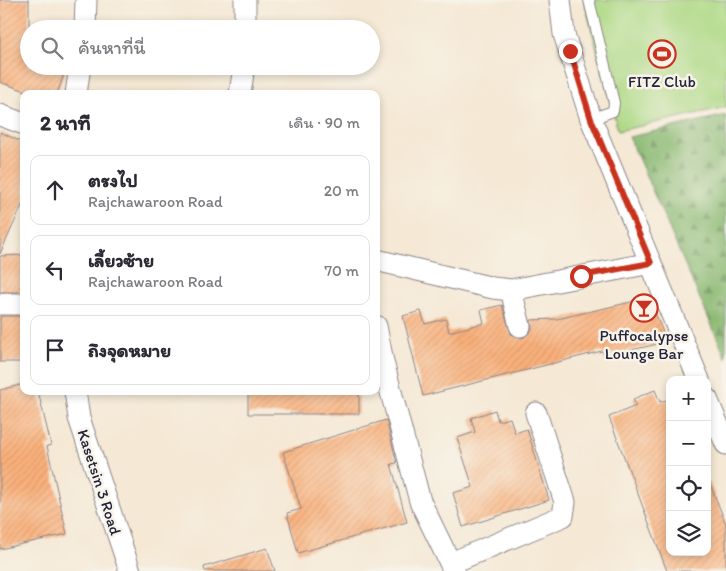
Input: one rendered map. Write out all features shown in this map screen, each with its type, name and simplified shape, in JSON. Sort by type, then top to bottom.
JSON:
[{"type":"street","points":[[85,20],[86,0]]},
{"type":"street","points":[[244,20],[245,0]]},
{"type":"street","points":[[560,0],[564,34],[591,119],[697,376]]},
{"type":"street","points":[[77,90],[79,75]]},
{"type":"street","points":[[241,90],[243,75]]},
{"type":"street","points":[[0,115],[20,122]]},
{"type":"street","points":[[380,261],[493,288],[511,290],[651,263]]},
{"type":"street","points":[[511,290],[520,326]]},
{"type":"street","points":[[0,304],[20,304]]},
{"type":"street","points":[[380,347],[420,501],[452,567],[564,516],[565,502],[536,413]]},
{"type":"street","name":"Kasetsin 3 Road","points":[[76,395],[79,418],[130,571]]},
{"type":"street","points":[[711,408],[726,444]]},
{"type":"lane","points":[[589,0],[614,103],[613,110],[591,119]]},
{"type":"green space","name":"FITZ Club","points":[[584,0],[726,0],[726,107],[618,131]]},
{"type":"green space","points":[[726,115],[726,358],[629,137]]},
{"type":"building","points":[[0,0],[29,0],[29,20],[20,20],[20,75],[64,75],[58,90],[23,90],[0,82]]},
{"type":"building","points":[[0,132],[20,141],[20,210],[0,254]]},
{"type":"building","points":[[20,255],[20,292],[0,292],[0,256]]},
{"type":"building","points":[[649,298],[667,342],[604,356],[602,351],[423,396],[403,316],[421,311],[425,324],[446,319],[449,332],[484,323],[481,310],[502,305],[511,334],[523,338],[532,330],[531,320],[557,319]]},
{"type":"building","points":[[0,316],[20,316],[20,362],[0,362]]},
{"type":"building","points":[[20,385],[20,395],[39,395],[51,445],[47,446],[67,534],[0,549],[0,390]]},
{"type":"building","points":[[655,390],[660,402],[666,400],[666,556],[711,556],[711,486],[726,524],[726,571],[667,571],[609,417],[636,406],[633,399]]},
{"type":"building","points":[[248,395],[359,395],[359,414],[248,414]]},
{"type":"building","points":[[495,410],[498,421],[510,418],[515,433],[527,429],[549,500],[463,527],[453,493],[473,487],[457,438],[475,432],[471,418]]},
{"type":"building","points":[[386,420],[397,463],[391,464],[407,522],[298,553],[287,513],[301,509],[283,452]]},
{"type":"building","points":[[267,548],[275,571],[205,571],[204,567]]},
{"type":"place","name":"FITZ Club","points":[[662,54]]},
{"type":"place","name":"Puffocalypse Lounge Bar","points":[[644,308]]},
{"type":"route","points":[[570,51],[591,119],[651,263],[581,276]]}]
